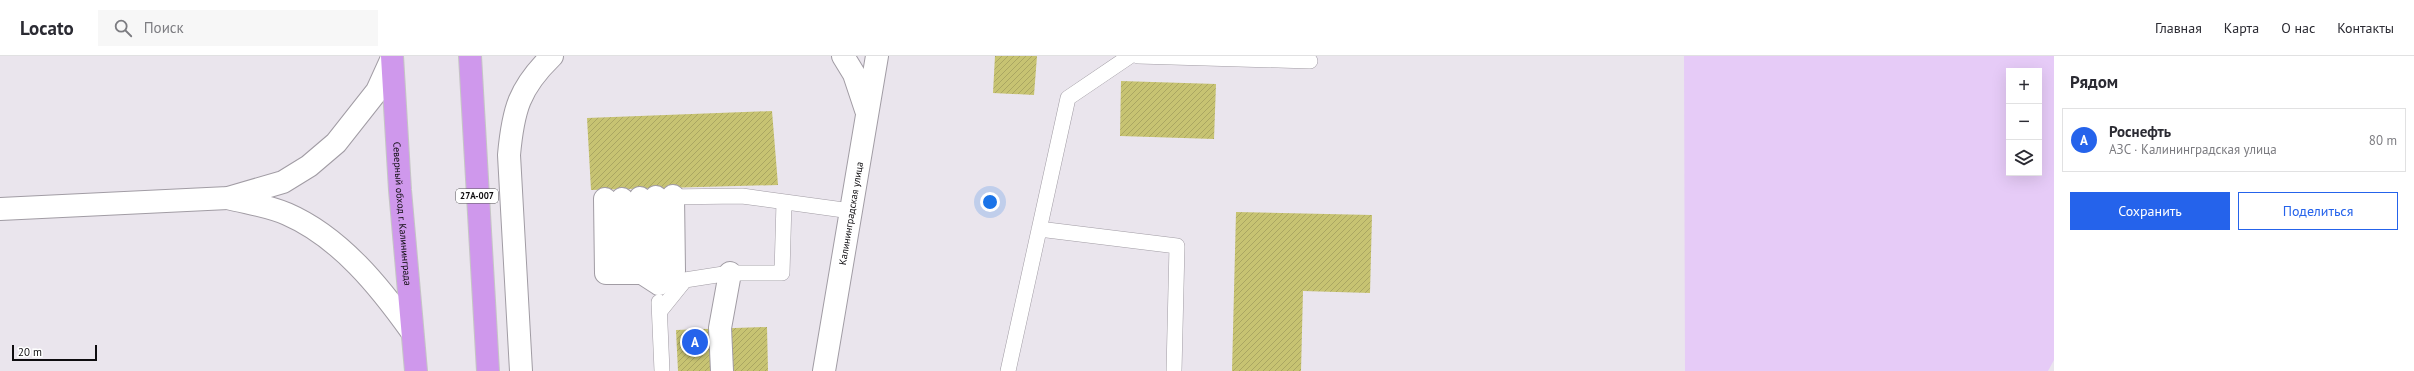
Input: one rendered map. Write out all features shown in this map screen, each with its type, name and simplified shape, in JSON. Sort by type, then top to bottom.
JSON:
[{"type":"highway","name":"27А-007","points":[[470,56],[488,371]]},
{"type":"highway","name":"Северный обход г. Калининграда","points":[[392,57],[400,190],[416,371]]},
{"type":"street","points":[[521,371],[510,155],[512,122],[520,96],[535,72],[552,56]]},
{"type":"street","points":[[843,56],[854,74],[867,114]]},
{"type":"street","name":"Калининградская улица","points":[[824,371],[877,56]]},
{"type":"street","points":[[0,209],[228,198],[283,182],[309,166],[336,143],[377,91],[392,57]]},
{"type":"street","points":[[228,198],[287,214],[322,233],[371,281],[394,307],[412,332]]},
{"type":"street","points":[[639,198],[641,277]]},
{"type":"street","points":[[639,198],[674,271],[641,277],[606,273],[639,198]]},
{"type":"street","points":[[722,371],[720,328],[730,273]]},
{"type":"lane","points":[[1008,371],[1068,98],[1130,56]]},
{"type":"lane","points":[[1138,56],[1310,61]]},
{"type":"lane","points":[[639,198],[742,196],[851,211]]},
{"type":"lane","points":[[660,311],[685,280],[730,273],[782,273],[784,202]]},
{"type":"lane","points":[[1039,229],[1177,246],[1174,371]]},
{"type":"lane","points":[[641,277],[660,311],[662,371]]},
{"type":"shaded area","points":[[1684,56],[2054,56],[2054,360],[2048,371],[1685,371]]},
{"type":"building","points":[[995,56],[1037,56],[1034,95],[993,93]]},
{"type":"building","points":[[1121,81],[1216,84],[1214,139],[1120,136]]},
{"type":"building","points":[[772,111],[778,185],[591,190],[587,118]]},
{"type":"building","points":[[1236,212],[1372,215],[1370,293],[1303,291],[1301,371],[1232,371]]},
{"type":"building","points":[[767,327],[768,371],[678,371],[676,330]]},
{"type":"place","name":"Роснефть","points":[[695,342]]}]
